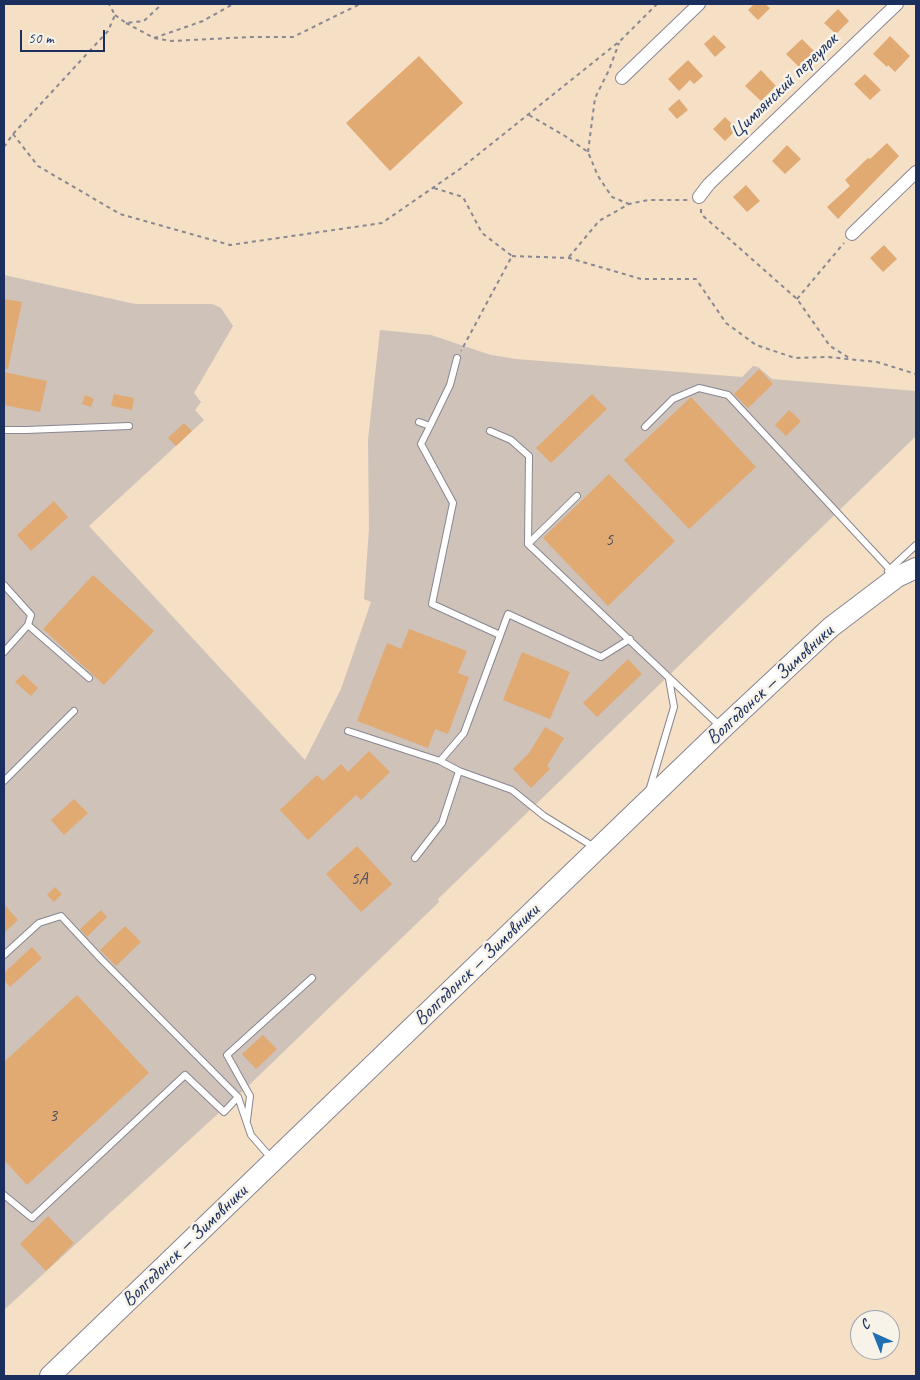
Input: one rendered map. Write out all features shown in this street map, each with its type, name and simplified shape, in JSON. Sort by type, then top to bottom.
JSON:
[{"type":"main road","name":"Волгодонск — Зимовники","points":[[50,1376],[723,728],[831,627],[890,574],[916,568]]},
{"type":"street","points":[[622,78],[699,4]]},
{"type":"street","name":"Цимлянский переулок","points":[[699,197],[709,184],[897,4]]},
{"type":"street","points":[[852,234],[916,172]]},
{"type":"lane","points":[[457,358],[450,385],[420,444],[453,503],[432,604],[500,635]]},
{"type":"lane","points":[[645,427],[673,399],[699,388],[728,395],[822,495],[890,574],[916,545]]},
{"type":"lane","points":[[419,422],[430,426]]},
{"type":"lane","points":[[4,430],[129,426]]},
{"type":"lane","points":[[490,431],[511,440],[530,456],[528,544],[723,728]]},
{"type":"lane","points":[[528,544],[577,496]]},
{"type":"lane","points":[[831,627],[876,582]]},
{"type":"lane","points":[[4,585],[31,614],[28,625],[4,652]]},
{"type":"lane","points":[[440,761],[464,733],[508,614],[601,657],[630,639]]},
{"type":"lane","points":[[28,625],[89,678]]},
{"type":"lane","points":[[646,803],[674,707],[669,679]]},
{"type":"lane","points":[[4,781],[74,711]]},
{"type":"lane","points":[[348,731],[440,761],[459,771],[512,790],[544,816],[597,849]]},
{"type":"lane","points":[[415,858],[442,823],[459,771]]},
{"type":"lane","points":[[4,955],[39,922],[60,916],[238,1097],[251,1135],[274,1161]]},
{"type":"lane","points":[[247,1123],[250,1096],[227,1055],[312,978]]},
{"type":"lane","points":[[4,1195],[32,1218],[185,1075],[224,1112],[238,1097]]},
{"type":"path","points":[[108,4],[115,15],[126,23],[154,38],[171,41],[293,38],[360,4]]},
{"type":"path","points":[[126,23],[144,21],[162,4]]},
{"type":"path","points":[[154,38],[203,20],[233,4]]},
{"type":"path","points":[[13,134],[38,166],[120,214],[230,245],[382,223],[460,169],[620,41],[658,4]]},
{"type":"path","points":[[4,147],[13,134],[108,31],[115,15]]},
{"type":"path","points":[[620,41],[609,70],[595,98],[588,152],[598,176],[612,197],[629,204]]},
{"type":"path","points":[[529,114],[588,152]]},
{"type":"path","points":[[434,188],[463,197],[482,233],[512,256],[569,258],[641,279],[696,279],[726,323],[756,345],[795,358],[828,357],[877,362],[916,374]]},
{"type":"path","points":[[569,258],[599,221],[629,204],[648,200],[695,201],[699,197]]},
{"type":"path","points":[[699,197],[701,214],[797,298],[830,346],[854,360]]},
{"type":"path","points":[[797,298],[852,234]]},
{"type":"path","points":[[457,358],[512,256]]},
{"type":"shaded area","points":[[4,275],[135,304],[212,304],[221,308],[233,326],[194,393],[201,402],[195,410],[204,420],[89,526],[305,760],[341,689],[371,602],[364,599],[369,529],[368,440],[380,330],[431,335],[491,355],[516,359],[742,377],[753,366],[758,367],[772,379],[916,391],[916,436],[438,899],[439,902],[246,1088],[4,1310]]},
{"type":"building","points":[[754,4],[765,4],[770,8],[758,20],[748,10]]},
{"type":"building","points":[[838,9],[849,21],[836,34],[824,23]]},
{"type":"building","points":[[714,35],[726,47],[715,57],[704,44]]},
{"type":"building","points":[[890,36],[910,56],[895,72],[873,54]]},
{"type":"building","points":[[802,39],[815,52],[799,67],[786,54]]},
{"type":"building","points":[[419,56],[463,103],[390,171],[346,123]]},
{"type":"building","points":[[688,60],[703,76],[694,84],[690,80],[679,91],[668,79]]},
{"type":"building","points":[[761,70],[776,86],[761,101],[745,86]]},
{"type":"building","points":[[865,74],[881,90],[870,100],[854,84]]},
{"type":"building","points":[[679,99],[688,110],[677,119],[668,109]]},
{"type":"building","points":[[725,117],[737,129],[725,141],[713,129]]},
{"type":"building","points":[[887,143],[899,156],[838,219],[827,207],[850,186],[845,180]]},
{"type":"building","points":[[787,145],[801,159],[785,174],[772,161]]},
{"type":"building","points":[[746,185],[760,201],[747,212],[733,197]]},
{"type":"building","points":[[884,245],[897,259],[883,272],[870,258]]},
{"type":"building","points":[[4,299],[22,302],[8,369],[4,369]]},
{"type":"building","points":[[759,369],[773,384],[748,408],[734,394]]},
{"type":"building","points":[[4,372],[47,381],[40,412],[4,405]]},
{"type":"building","points":[[114,394],[134,398],[132,410],[111,406]]},
{"type":"building","points":[[592,394],[607,409],[551,463],[536,448]]},
{"type":"building","points":[[85,395],[94,399],[91,407],[82,404]]},
{"type":"building","points":[[691,397],[756,467],[689,529],[624,460]]},
{"type":"building","points":[[789,410],[801,421],[786,436],[775,425]]},
{"type":"building","points":[[184,423],[192,431],[176,446],[168,438]]},
{"type":"building","points":[[609,474],[675,541],[608,606],[543,538]]},
{"type":"building","points":[[54,501],[68,517],[31,551],[17,535]]},
{"type":"building","points":[[93,575],[154,631],[104,685],[43,629]]},
{"type":"building","points":[[409,629],[467,651],[458,673],[469,677],[448,734],[435,729],[428,748],[357,721],[387,643],[401,649]]},
{"type":"building","points":[[522,652],[570,672],[550,719],[503,700]]},
{"type":"building","points":[[628,659],[642,674],[597,717],[583,703]]},
{"type":"building","points":[[23,674],[38,688],[31,696],[15,682]]},
{"type":"building","points":[[545,727],[564,738],[547,766],[550,769],[531,788],[513,769],[529,753]]},
{"type":"building","points":[[369,751],[390,772],[361,800],[356,795],[308,840],[280,810],[317,775],[323,781],[341,764],[348,772]]},
{"type":"building","points":[[74,799],[88,813],[64,835],[51,820]]},
{"type":"building","points":[[357,846],[392,884],[361,912],[326,874]]},
{"type":"building","points":[[55,887],[62,894],[54,902],[47,895]]},
{"type":"building","points":[[4,904],[18,920],[4,933]]},
{"type":"building","points":[[101,910],[107,917],[87,937],[80,929]]},
{"type":"building","points":[[125,926],[141,942],[116,966],[100,950]]},
{"type":"building","points":[[32,947],[42,958],[10,987],[4,980],[4,973]]},
{"type":"building","points":[[77,995],[149,1073],[27,1185],[4,1160],[4,1062]]},
{"type":"building","points":[[263,1035],[277,1049],[256,1069],[242,1054]]},
{"type":"building","points":[[48,1216],[74,1243],[46,1271],[20,1244]]}]
